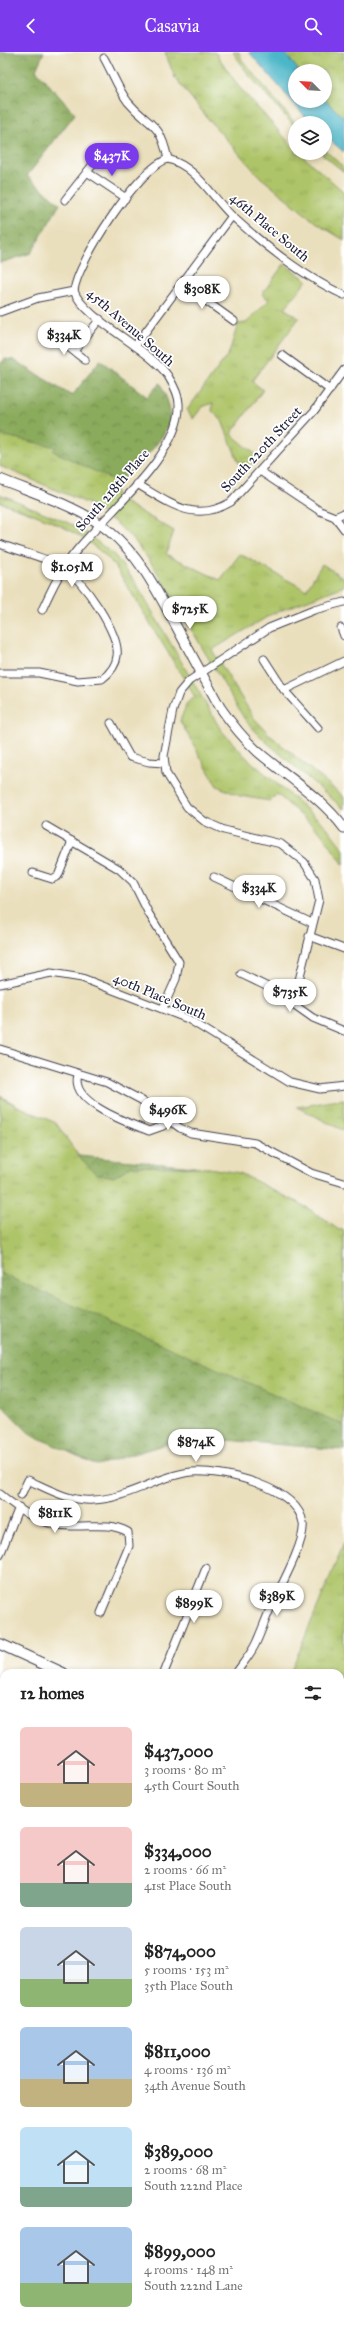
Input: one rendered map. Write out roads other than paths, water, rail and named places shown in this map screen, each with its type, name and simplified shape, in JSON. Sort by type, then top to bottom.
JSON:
[{"type":"main road","points":[[0,1644],[54,1669]]},
{"type":"street","points":[[0,312],[38,298],[74,291],[76,279],[86,257],[126,198],[147,171],[155,164],[168,159],[164,141],[158,128],[128,101],[104,58]]},
{"type":"street","points":[[65,200],[101,154]]},
{"type":"street","name":"46th Place South","points":[[168,159],[191,170],[232,216],[287,260],[323,285],[344,295]]},
{"type":"street","points":[[87,172],[126,198]]},
{"type":"street","points":[[136,346],[181,283],[232,216]]},
{"type":"street","points":[[181,283],[234,321]]},
{"type":"street","name":"45th Avenue South","points":[[74,291],[84,306],[136,346],[167,375],[177,394],[180,404]]},
{"type":"street","points":[[74,352],[100,319]]},
{"type":"street","points":[[56,337],[85,360]]},
{"type":"street","points":[[282,355],[330,390]]},
{"type":"street","name":"South 220th Street","points":[[137,484],[186,511],[208,512],[219,509],[231,502],[314,411],[344,370]]},
{"type":"street","name":"South 218th Place","points":[[42,610],[63,567],[137,484],[169,443],[176,425],[180,404]]},
{"type":"street","points":[[260,471],[320,511],[335,517],[344,529]]},
{"type":"street","points":[[0,479],[74,509],[100,525],[125,546],[145,570],[220,707],[240,735],[318,800],[343,824]]},
{"type":"street","points":[[335,517],[344,514]]},
{"type":"street","points":[[0,544],[63,567],[84,587],[113,632],[118,649],[114,666],[102,679],[78,681],[40,673],[0,673]]},
{"type":"street","points":[[293,1004],[319,900],[315,879],[310,868],[293,852],[281,844],[224,830],[195,814],[187,807],[166,772],[164,763],[166,738],[179,693],[183,686],[269,628],[314,610],[344,602]]},
{"type":"street","points":[[341,628],[344,636]]},
{"type":"street","points":[[264,659],[284,690],[318,728]]},
{"type":"street","points":[[284,690],[344,661]]},
{"type":"street","points":[[111,723],[130,757],[149,762],[164,763]]},
{"type":"street","points":[[46,826],[119,869],[133,882],[154,922],[177,956],[178,972],[163,1008]]},
{"type":"street","points":[[33,873],[52,879],[58,876],[72,841]]},
{"type":"street","points":[[214,877],[312,924]]},
{"type":"street","points":[[309,936],[344,949]]},
{"type":"street","name":"40th Place South","points":[[0,984],[39,975],[63,974],[82,978],[163,1008],[207,1030],[290,1082],[320,1090],[344,1086]]},
{"type":"street","points":[[241,974],[265,985],[313,1018],[344,1031]]},
{"type":"street","points":[[0,1049],[78,1075],[107,1082],[122,1090],[180,1128],[192,1133],[254,1143],[317,1176],[344,1184]]},
{"type":"street","points":[[78,1075],[76,1080],[78,1090],[110,1116],[149,1131],[163,1126],[168,1119]]},
{"type":"street","points":[[21,1495],[28,1480],[69,1497],[93,1500],[123,1495],[172,1475],[193,1472],[231,1475],[246,1478],[272,1491],[294,1506],[303,1524],[302,1533],[287,1575],[256,1644],[239,1669]]},
{"type":"street","points":[[0,1494],[38,1520],[52,1524],[70,1526],[108,1525],[128,1532],[129,1546],[101,1613]]},
{"type":"street","points":[[0,1555],[19,1507]]},
{"type":"street","points":[[166,1669],[206,1568]]},
{"type":"water","points":[[249,52],[284,52],[293,64],[288,64],[288,97]]},
{"type":"water","points":[[332,107],[344,118],[344,152],[332,142],[332,116],[305,116],[298,108],[332,108]]}]
